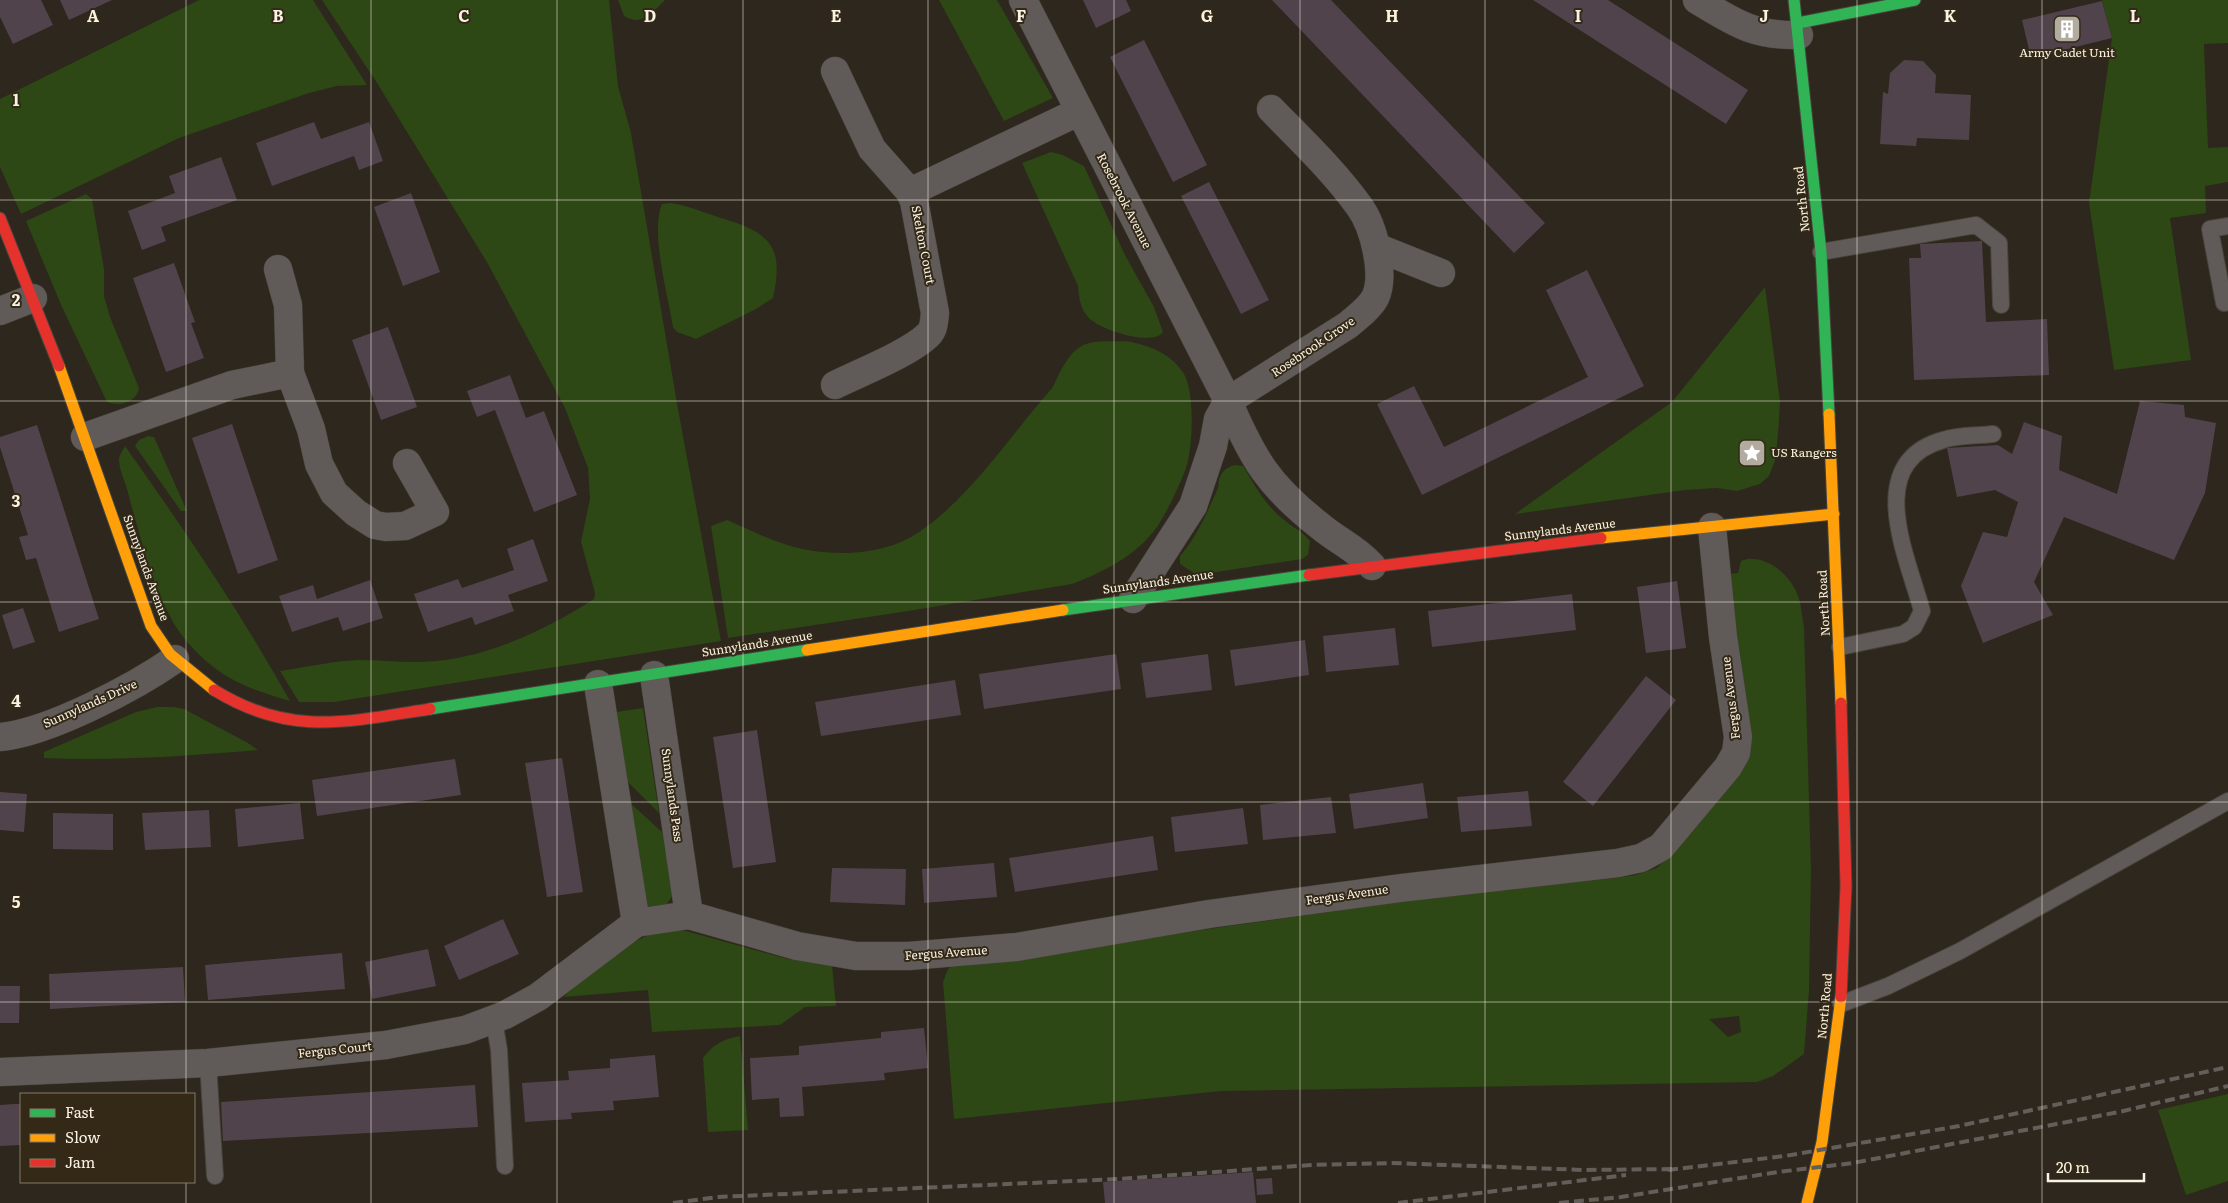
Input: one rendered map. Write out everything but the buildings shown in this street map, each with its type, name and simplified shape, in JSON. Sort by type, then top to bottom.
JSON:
[{"type":"street","name":"Rosebrook Avenue","points":[[1023,0],[1078,112],[1228,401],[1247,445],[1260,468],[1282,494],[1333,537],[1358,551],[1372,566]]},
{"type":"street","points":[[1697,0],[1740,26],[1775,36],[1915,0]]},
{"type":"street","name":"North Road","points":[[1794,0],[1821,252],[1840,647],[1846,886],[1841,1004],[1822,1142],[1807,1203]]},
{"type":"street","name":"Skelton Court","points":[[835,71],[872,149],[910,192],[917,210],[930,276],[935,314],[934,325],[929,335],[900,353],[835,385]]},
{"type":"street","name":"Rosebrook Grove","points":[[1228,401],[1308,351],[1365,311],[1375,297],[1379,282],[1376,246],[1360,207],[1314,153],[1271,109]]},
{"type":"street","points":[[910,192],[1078,112]]},
{"type":"street","name":"Sunnylands Avenue","points":[[0,218],[33,298],[85,437],[142,605],[162,646],[175,659],[236,704],[263,716],[298,723],[347,722],[598,684],[1133,598],[1372,566],[1834,514]]},
{"type":"street","points":[[1376,246],[1441,273]]},
{"type":"street","points":[[278,269],[288,305],[290,373],[311,429],[319,464],[334,493],[356,513],[375,525],[396,528],[415,522],[435,512],[407,463]]},
{"type":"street","points":[[0,311],[33,298]]},
{"type":"street","points":[[85,437],[232,385],[290,373]]},
{"type":"street","points":[[1133,598],[1193,506],[1213,446],[1218,419],[1228,401]]},
{"type":"street","name":"Fergus Avenue","points":[[689,915],[797,946],[856,956],[908,956],[1017,947],[1209,914],[1401,888],[1609,864],[1641,858],[1661,846],[1728,767],[1736,753],[1738,737],[1721,618],[1712,527]]},
{"type":"street","name":"Sunnylands Drive","points":[[0,737],[36,729],[99,702],[150,677],[175,659]]},
{"type":"street","name":"Sunnylands Pass","points":[[654,675],[689,915]]},
{"type":"street","points":[[598,684],[636,923],[689,915]]},
{"type":"street","name":"Fergus Court","points":[[0,1072],[208,1063],[386,1045],[465,1030],[494,1020],[538,997],[636,923]]},
{"type":"lane","points":[[1821,252],[1976,225],[1999,243],[2002,305]]},
{"type":"lane","points":[[2228,226],[2210,229],[2224,303],[2228,302]]},
{"type":"lane","points":[[1840,647],[1902,634],[1914,627],[1922,611],[1902,547],[1896,507],[1897,491],[1904,468],[1921,450],[1944,439],[1993,434]]},
{"type":"lane","points":[[1841,1004],[1888,986],[1960,951],[2228,801]]},
{"type":"lane","points":[[494,1020],[499,1050],[505,1166]]},
{"type":"lane","points":[[208,1063],[215,1176]]},
{"type":"green space","points":[[199,0],[313,0],[367,85],[337,86],[309,93],[179,138],[21,214],[0,167],[0,99]]},
{"type":"green space","points":[[322,0],[609,0],[618,86],[631,133],[678,409],[721,641],[334,702],[299,702],[280,671],[360,660],[426,662],[478,653],[539,630],[594,599],[595,593],[581,542],[590,499],[588,468],[565,408],[488,264],[377,83]]},
{"type":"green space","points":[[618,0],[665,0],[646,17],[636,20],[624,16]]},
{"type":"green space","points":[[939,0],[997,0],[1053,98],[1004,121]]},
{"type":"green space","points":[[2102,0],[2228,0],[2228,43],[2204,44],[2208,148],[2228,147],[2228,182],[2205,186],[2206,213],[2170,218],[2191,360],[2114,370],[2089,203],[2112,38]]},
{"type":"green space","points":[[1051,152],[1063,155],[1084,166],[1125,255],[1154,307],[1163,332],[1157,336],[1149,338],[1138,337],[1115,332],[1095,323],[1084,311],[1078,286],[1022,163]]},
{"type":"green space","points":[[86,194],[92,199],[104,269],[104,296],[110,317],[139,388],[138,393],[131,400],[117,404],[107,402],[62,307],[26,221]]},
{"type":"green space","points":[[671,203],[732,221],[747,227],[768,241],[774,251],[776,263],[773,298],[754,310],[696,339],[677,332],[673,327],[664,282],[658,231],[662,204]]},
{"type":"green space","points":[[1765,287],[1780,401],[1776,458],[1769,476],[1760,484],[1737,491],[1717,488],[1685,490],[1515,514],[1672,402]]},
{"type":"green space","points":[[1126,341],[1159,351],[1179,367],[1188,382],[1192,420],[1188,459],[1177,491],[1157,527],[1130,554],[1108,568],[1072,584],[728,638],[711,526],[727,520],[794,547],[825,552],[842,553],[875,550],[905,540],[938,518],[973,483],[1053,387],[1066,362],[1075,351],[1091,343]]},
{"type":"green space","points":[[148,436],[154,437],[187,511],[181,511],[135,446],[139,440]]},
{"type":"green space","points":[[125,446],[211,572],[252,636],[290,701],[247,687],[223,674],[200,656],[178,629],[168,612],[151,573],[121,472],[119,458]]},
{"type":"green space","points":[[1234,465],[1243,466],[1270,507],[1310,541],[1308,555],[1302,559],[1197,575],[1180,564],[1180,556],[1206,515],[1218,488],[1221,475]]},
{"type":"green space","points":[[1756,559],[1764,561],[1786,576],[1792,583],[1799,599],[1804,627],[1811,869],[1809,991],[1804,1054],[1773,1076],[1757,1082],[1221,1091],[954,1119],[943,982],[948,969],[954,965],[1478,891],[1616,878],[1636,875],[1657,868],[1671,854],[1739,770],[1728,574],[1738,573],[1741,561]],"holes":[[[1739,1016],[1741,1032],[1728,1037],[1709,1019]]]},
{"type":"green space","points":[[157,707],[184,709],[258,750],[151,757],[44,758],[44,752],[136,712]]},
{"type":"green space","points":[[643,708],[659,813],[627,781],[616,712]]},
{"type":"green space","points":[[627,800],[662,832],[673,895],[666,905],[654,908],[647,906],[644,901]]},
{"type":"green space","points":[[682,930],[788,959],[832,965],[836,1006],[805,1007],[780,1025],[652,1032],[648,990],[564,997],[582,980],[631,944],[656,933]]},
{"type":"green space","points":[[740,1036],[748,1130],[708,1132],[703,1058],[719,1043]]},
{"type":"green space","points":[[2228,1094],[2228,1181],[2186,1195],[2158,1110]]},
{"type":"railway","points":[[1668,1170],[1785,1156],[1959,1126],[2228,1067]]},
{"type":"railway","points":[[1559,1203],[1621,1197],[1778,1172],[1853,1163],[2119,1112],[2228,1086]]},
{"type":"railway","points":[[673,1203],[718,1197],[1119,1179],[1311,1165],[1392,1163],[1584,1170],[1674,1169]]},
{"type":"railway","points":[[1398,1203],[1626,1175]]},
{"type":"traffic: fast","points":[[1794,0],[1821,252],[1829,414]]},
{"type":"traffic: fast","points":[[1798,23],[1915,0]]},
{"type":"traffic: fast","points":[[1063,610],[1309,575]]},
{"type":"traffic: fast","points":[[430,709],[807,650]]},
{"type":"traffic: slow","points":[[59,366],[151,626],[170,654],[214,690]]},
{"type":"traffic: slow","points":[[1829,414],[1841,703]]},
{"type":"traffic: slow","points":[[1601,538],[1834,514]]},
{"type":"traffic: slow","points":[[807,650],[1063,610]]},
{"type":"traffic: slow","points":[[1807,1203],[1822,1142],[1841,997]]},
{"type":"traffic: jam","points":[[0,218],[59,366]]},
{"type":"traffic: jam","points":[[1309,575],[1601,538]]},
{"type":"traffic: jam","points":[[214,690],[242,705],[268,715],[294,720],[319,722],[345,721],[430,709]]},
{"type":"traffic: jam","points":[[1841,703],[1846,886],[1841,997]]},
{"type":"place","name":"Army Cadet Unit","points":[[2067,29]]},
{"type":"place","name":"US Rangers","points":[[1752,453]]}]
